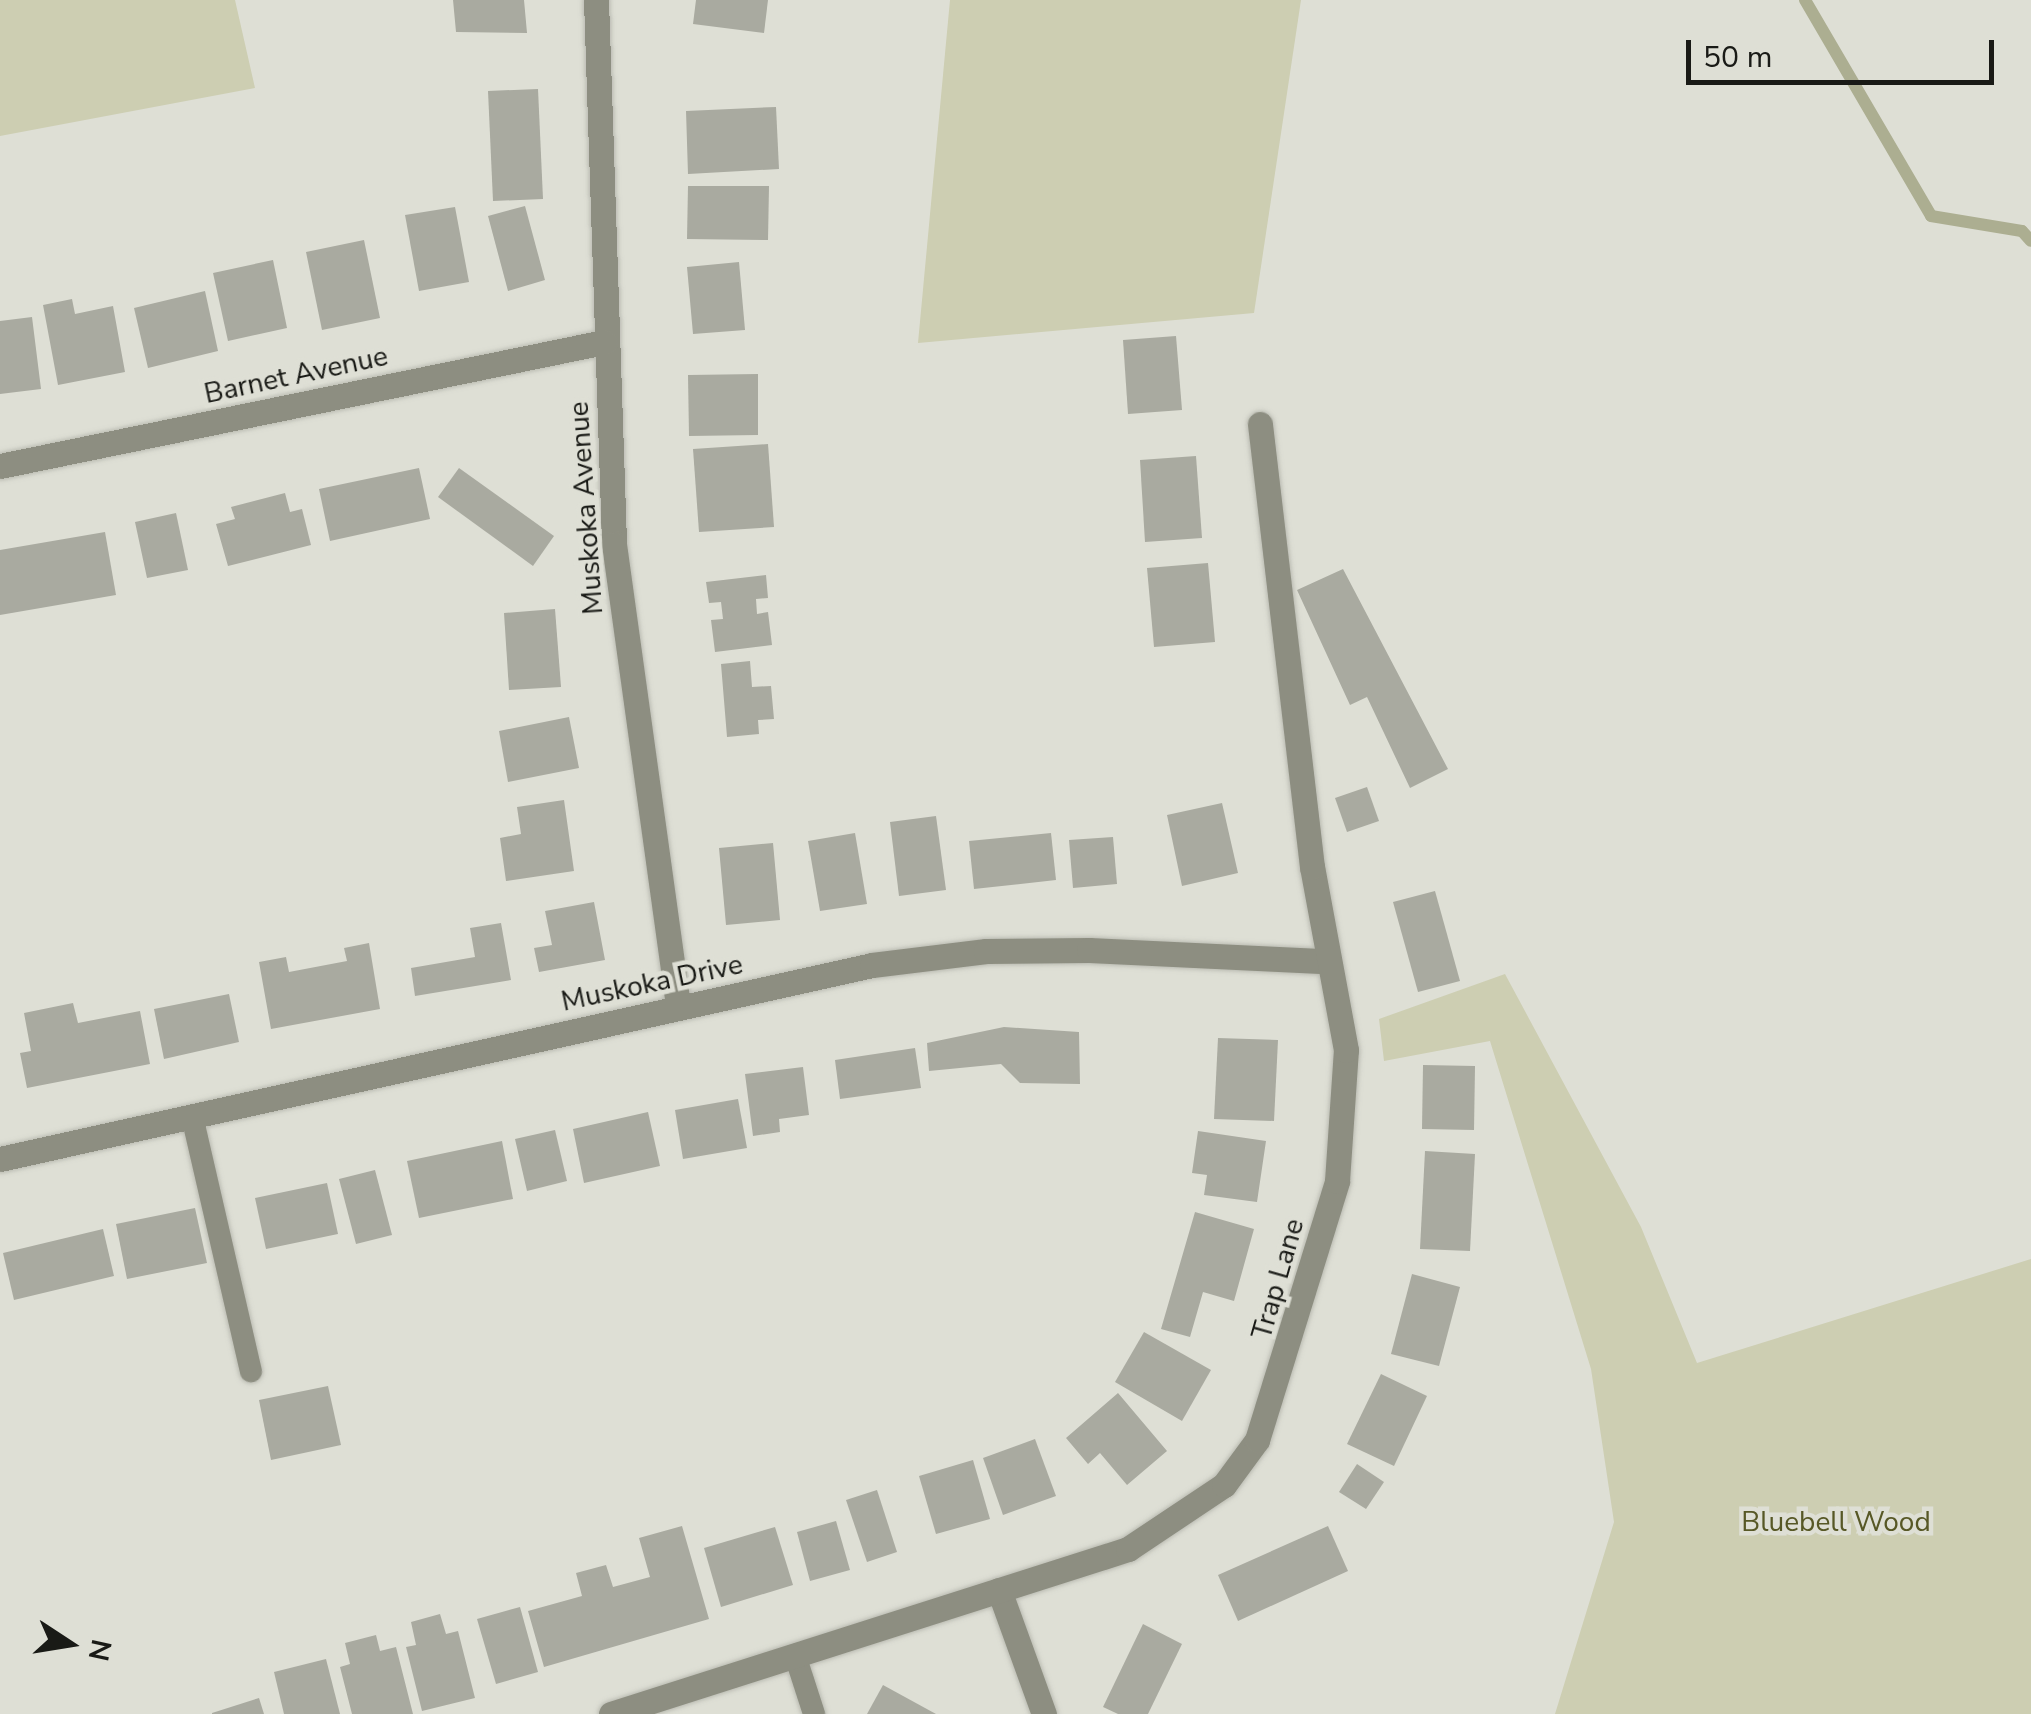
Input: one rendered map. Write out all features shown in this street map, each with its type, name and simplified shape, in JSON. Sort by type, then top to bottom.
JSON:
[{"type":"street","name":"Muskoka Avenue","points":[[596,0],[604,342],[614,544],[678,1008]]},
{"type":"street","name":"Barnet Avenue","points":[[0,466],[604,342]]},
{"type":"street","name":"Trap Lane","points":[[611,1714],[1128,1550],[1178,1522],[1224,1485],[1257,1440],[1337,1181],[1346,1050],[1326,961],[1260,424]]},
{"type":"street","name":"Muskoka Drive","points":[[0,1159],[872,965],[986,951],[1326,961]]},
{"type":"street","points":[[999,1590],[1044,1714]]},
{"type":"lane","points":[[192,1116],[251,1371]]},
{"type":"lane","points":[[795,1656],[814,1714]]},
{"type":"green space","points":[[0,0],[235,0],[255,88],[0,136]]},
{"type":"green space","points":[[950,0],[1301,0],[1254,313],[918,343]]},
{"type":"green space","name":"Bluebell Wood","points":[[1505,974],[1641,1227],[1697,1363],[2031,1259],[2031,1714],[1555,1714],[1614,1522],[1591,1369],[1490,1041],[1384,1061],[1379,1019]]},
{"type":"building","points":[[453,0],[524,0],[527,33],[456,32]]},
{"type":"building","points":[[696,0],[768,0],[764,33],[693,24]]},
{"type":"building","points":[[538,89],[543,199],[493,201],[488,91]]},
{"type":"building","points":[[776,107],[779,169],[688,174],[686,111]]},
{"type":"building","points":[[688,186],[769,186],[768,240],[687,239]]},
{"type":"building","points":[[525,206],[545,280],[508,291],[488,216]]},
{"type":"building","points":[[455,207],[469,282],[419,291],[405,215]]},
{"type":"building","points":[[364,240],[380,318],[322,330],[306,252]]},
{"type":"building","points":[[273,260],[287,328],[228,341],[213,273]]},
{"type":"building","points":[[739,262],[745,330],[693,334],[687,267]]},
{"type":"building","points":[[205,291],[218,351],[148,368],[134,308]]},
{"type":"building","points":[[72,299],[75,314],[113,306],[125,372],[58,385],[43,305]]},
{"type":"building","points":[[32,317],[41,389],[0,394],[0,321]]},
{"type":"building","points":[[1176,336],[1182,410],[1128,414],[1123,340]]},
{"type":"building","points":[[758,374],[758,435],[689,436],[688,375]]},
{"type":"building","points":[[768,444],[774,527],[699,532],[693,449]]},
{"type":"building","points":[[1196,456],[1202,538],[1145,542],[1140,460]]},
{"type":"building","points":[[419,468],[430,519],[330,541],[319,489]]},
{"type":"building","points":[[459,468],[554,536],[533,566],[438,497]]},
{"type":"building","points":[[285,493],[290,512],[302,509],[311,545],[228,566],[216,524],[235,519],[231,507]]},
{"type":"building","points":[[176,513],[188,570],[147,578],[135,522]]},
{"type":"building","points":[[105,532],[116,595],[0,615],[0,550]]},
{"type":"building","points":[[1208,563],[1215,642],[1154,647],[1147,568]]},
{"type":"building","points":[[1343,569],[1448,769],[1410,788],[1367,697],[1350,705],[1297,590]]},
{"type":"building","points":[[766,575],[768,598],[756,599],[757,614],[768,612],[772,645],[715,652],[711,620],[723,619],[721,602],[709,603],[706,582]]},
{"type":"building","points":[[555,609],[561,687],[509,690],[504,613]]},
{"type":"building","points":[[750,661],[752,687],[771,686],[774,719],[758,720],[759,734],[727,737],[721,664]]},
{"type":"building","points":[[569,717],[579,768],[508,782],[499,731]]},
{"type":"building","points":[[1367,787],[1379,821],[1347,832],[1335,798]]},
{"type":"building","points":[[564,800],[574,871],[506,881],[500,838],[521,834],[517,807]]},
{"type":"building","points":[[1222,803],[1238,873],[1182,886],[1167,815]]},
{"type":"building","points":[[936,816],[946,890],[899,896],[890,822]]},
{"type":"building","points":[[855,833],[867,904],[820,911],[808,841]]},
{"type":"building","points":[[1051,833],[1056,880],[974,889],[969,841]]},
{"type":"building","points":[[1113,837],[1117,884],[1073,888],[1069,840]]},
{"type":"building","points":[[773,843],[780,920],[726,925],[719,848]]},
{"type":"building","points":[[1435,891],[1460,981],[1418,992],[1393,902]]},
{"type":"building","points":[[594,902],[605,960],[539,972],[534,948],[552,945],[545,911]]},
{"type":"building","points":[[501,923],[511,980],[415,996],[411,968],[475,957],[470,928]]},
{"type":"building","points":[[369,943],[380,1009],[271,1029],[259,962],[286,957],[289,972],[347,961],[344,948]]},
{"type":"building","points":[[229,994],[239,1042],[164,1059],[154,1009]]},
{"type":"building","points":[[73,1003],[78,1023],[140,1011],[150,1064],[27,1088],[20,1053],[31,1051],[24,1013]]},
{"type":"building","points":[[1004,1027],[1079,1032],[1080,1084],[1020,1083],[1001,1064],[929,1071],[927,1043]]},
{"type":"building","points":[[1218,1038],[1278,1040],[1274,1121],[1214,1119]]},
{"type":"building","points":[[915,1048],[921,1088],[840,1099],[835,1060]]},
{"type":"building","points":[[1423,1065],[1475,1066],[1474,1130],[1422,1129]]},
{"type":"building","points":[[803,1067],[809,1115],[779,1119],[780,1132],[753,1136],[745,1074]]},
{"type":"building","points":[[738,1099],[747,1148],[683,1159],[675,1110]]},
{"type":"building","points":[[648,1112],[660,1166],[584,1183],[573,1129]]},
{"type":"building","points":[[555,1130],[567,1181],[527,1191],[515,1139]]},
{"type":"building","points":[[1198,1131],[1266,1141],[1257,1202],[1204,1195],[1207,1175],[1192,1173]]},
{"type":"building","points":[[502,1141],[513,1199],[419,1218],[407,1161]]},
{"type":"building","points":[[1425,1151],[1475,1154],[1470,1251],[1420,1249]]},
{"type":"building","points":[[375,1170],[392,1235],[356,1244],[339,1179]]},
{"type":"building","points":[[327,1183],[338,1234],[266,1249],[255,1198]]},
{"type":"building","points":[[195,1208],[207,1263],[127,1279],[116,1224]]},
{"type":"building","points":[[1195,1212],[1254,1229],[1234,1301],[1203,1292],[1190,1337],[1161,1329]]},
{"type":"building","points":[[103,1229],[114,1276],[14,1300],[3,1253]]},
{"type":"building","points":[[1412,1274],[1460,1287],[1439,1366],[1391,1354]]},
{"type":"building","points":[[1144,1332],[1211,1370],[1182,1421],[1115,1382]]},
{"type":"building","points":[[1381,1374],[1427,1396],[1394,1466],[1347,1444]]},
{"type":"building","points":[[328,1386],[341,1445],[271,1460],[259,1400]]},
{"type":"building","points":[[1118,1393],[1167,1451],[1127,1485],[1100,1453],[1088,1464],[1066,1438]]},
{"type":"building","points":[[1035,1439],[1056,1496],[1003,1515],[983,1458]]},
{"type":"building","points":[[973,1460],[990,1519],[936,1534],[919,1476]]},
{"type":"building","points":[[1357,1464],[1384,1482],[1366,1509],[1339,1492]]},
{"type":"building","points":[[877,1490],[897,1552],[867,1562],[846,1500]]},
{"type":"building","points":[[836,1521],[850,1570],[810,1581],[797,1532]]},
{"type":"building","points":[[682,1526],[709,1619],[544,1667],[528,1611],[582,1596],[576,1573],[606,1565],[613,1587],[650,1577],[639,1538]]},
{"type":"building","points":[[1328,1526],[1348,1571],[1238,1621],[1218,1575]]},
{"type":"building","points":[[775,1527],[793,1585],[721,1607],[704,1548]]},
{"type":"building","points":[[520,1607],[538,1672],[496,1684],[477,1619]]},
{"type":"building","points":[[440,1614],[446,1634],[458,1631],[475,1698],[422,1711],[406,1647],[416,1645],[411,1622]]},
{"type":"building","points":[[1143,1624],[1182,1644],[1148,1714],[1118,1714],[1103,1707]]},
{"type":"building","points":[[376,1635],[380,1651],[396,1647],[413,1714],[352,1714],[340,1667],[350,1664],[345,1643]]},
{"type":"building","points":[[326,1659],[340,1714],[284,1714],[274,1672]]},
{"type":"building","points":[[883,1685],[936,1714],[867,1714]]},
{"type":"building","points":[[259,1698],[264,1714],[212,1714],[212,1713]]},
{"type":"waterway","points":[[1805,0],[1931,216],[2022,231],[2031,241]]}]
